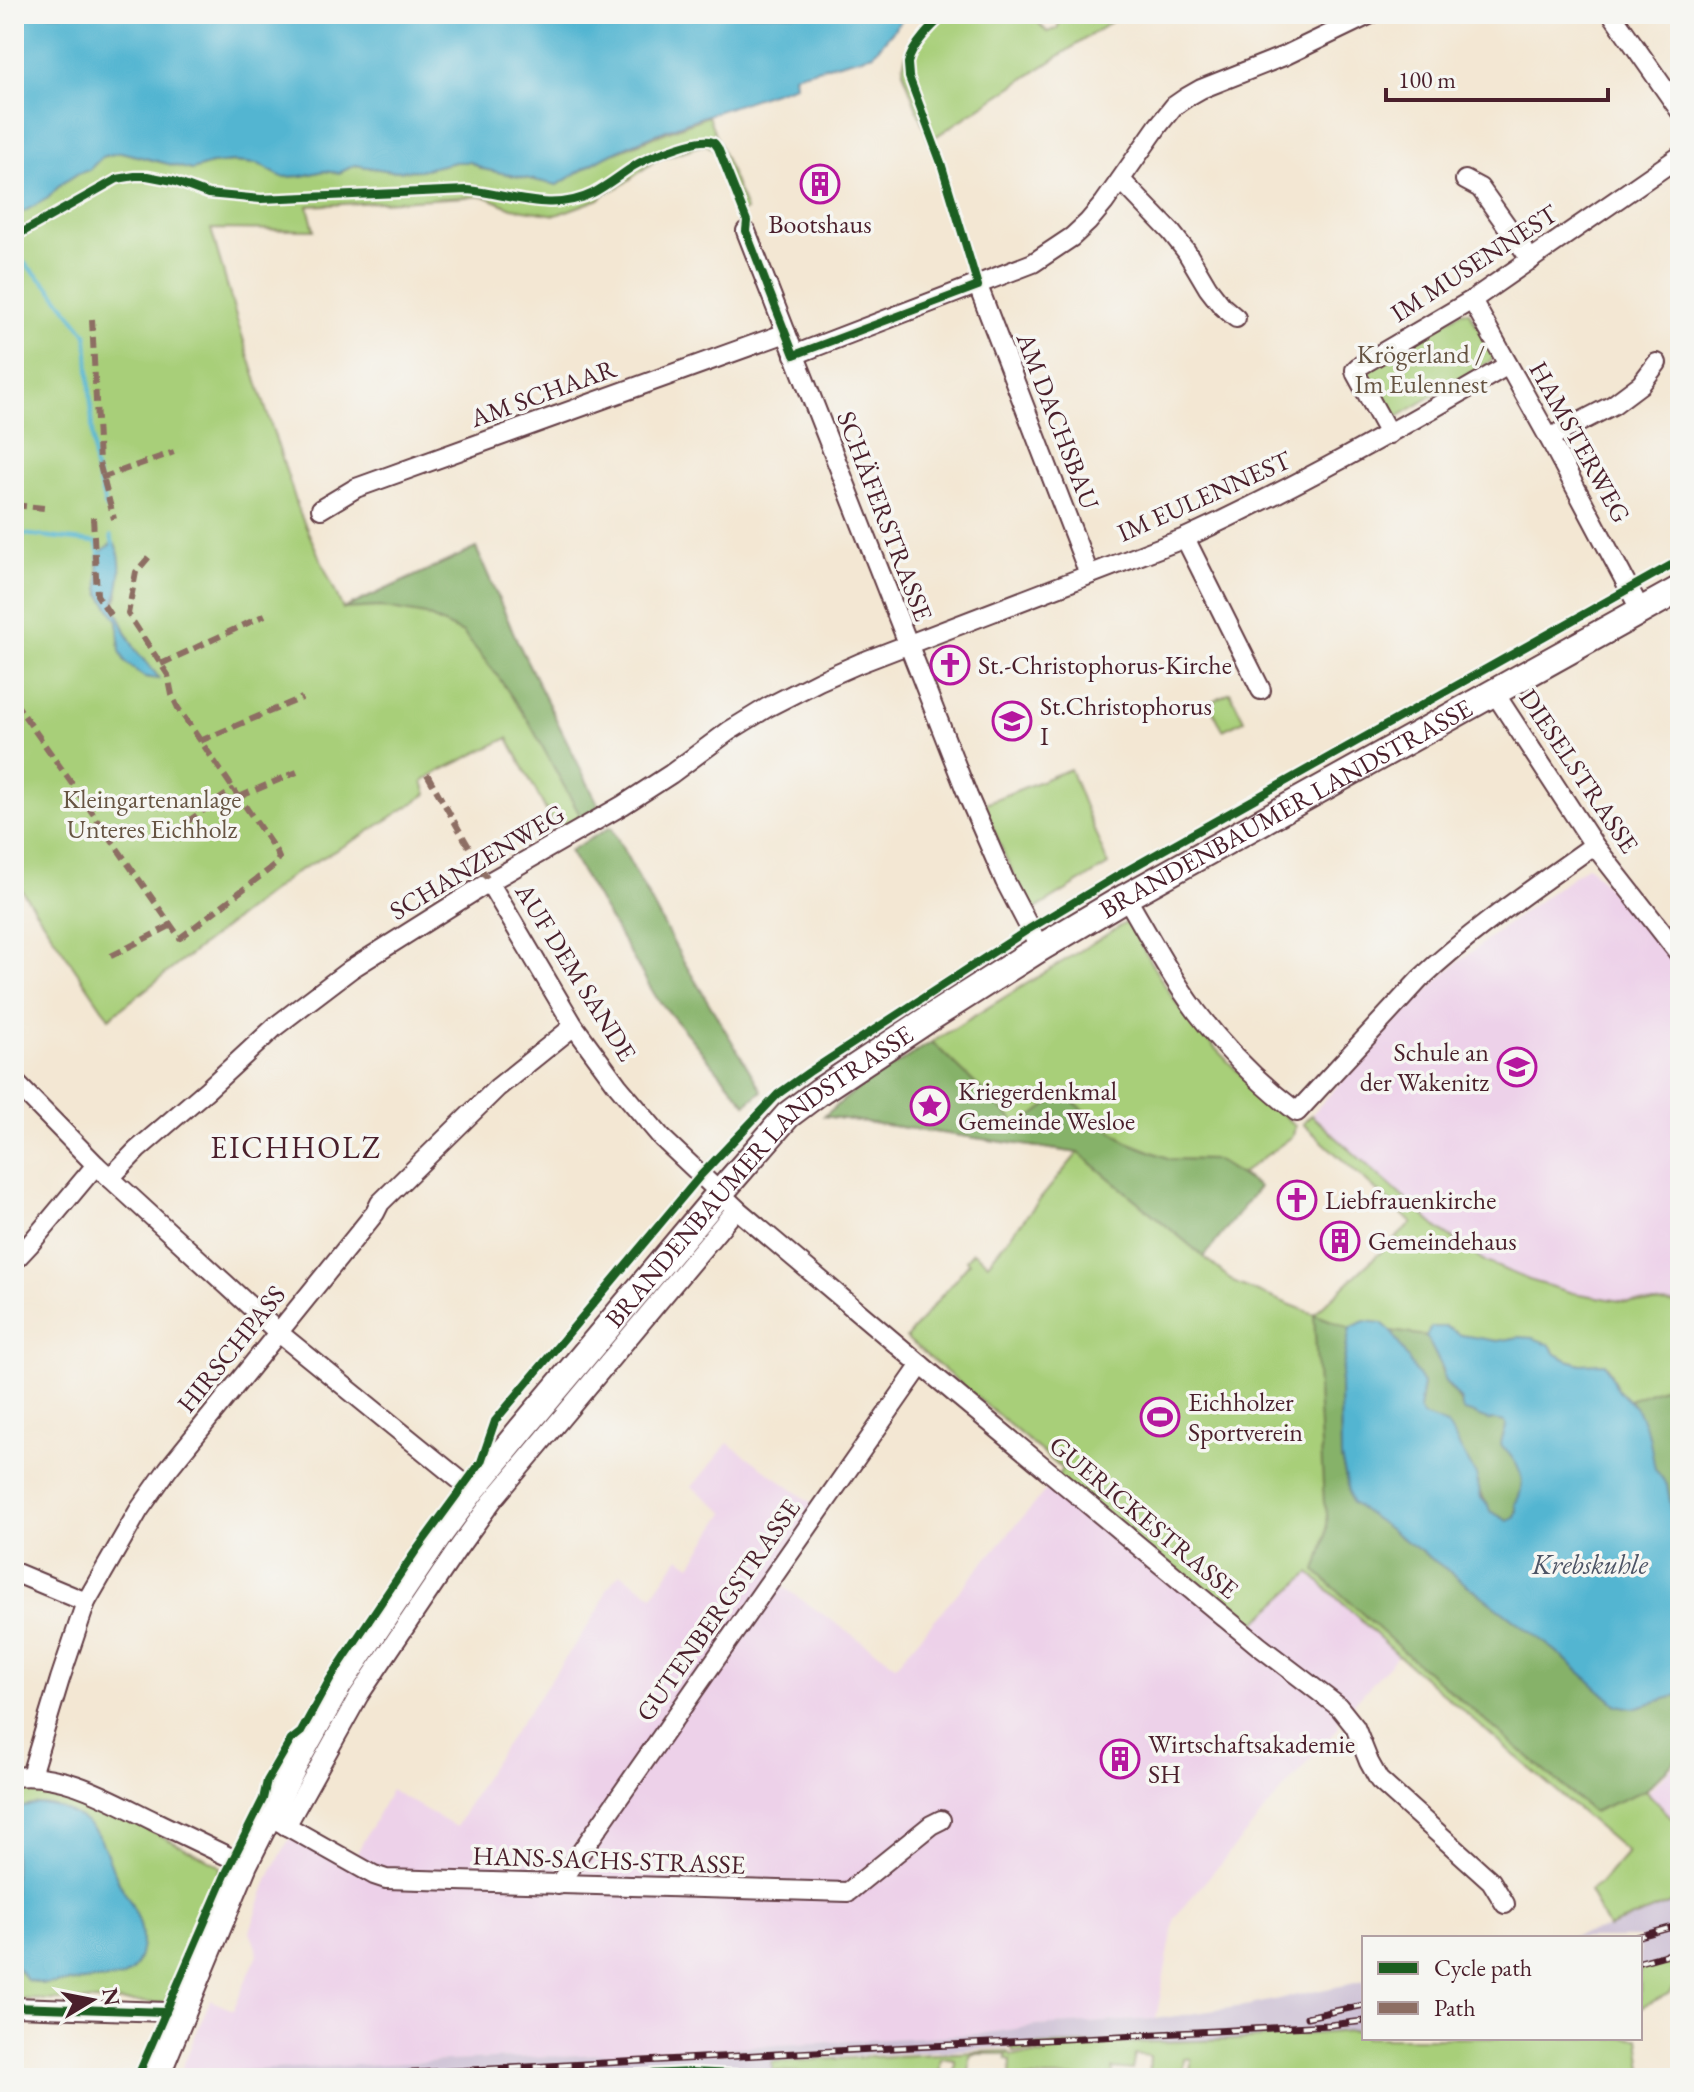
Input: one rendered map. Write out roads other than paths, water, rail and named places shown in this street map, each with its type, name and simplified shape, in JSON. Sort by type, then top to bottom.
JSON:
[{"type":"main road","name":"BRANDENBAUMER LANDSTRASSE","points":[[155,2078],[244,1864],[277,1821],[295,1763],[339,1684],[472,1490],[728,1201],[781,1122],[806,1101],[1040,948],[1126,897],[1680,589]]},
{"type":"street","points":[[794,355],[1033,263],[1072,237],[1104,203],[1174,106],[1201,89],[1284,56],[1371,14]]},
{"type":"street","points":[[1612,14],[1680,111]]},
{"type":"street","name":"IM MUSENNEST","points":[[1389,434],[1355,370],[1358,367],[1472,300],[1680,156]]},
{"type":"street","points":[[1121,180],[1171,232],[1208,288],[1236,318]]},
{"type":"street","points":[[1465,180],[1480,188],[1531,260]]},
{"type":"street","name":"SCHÄFERSTRASSE","points":[[746,231],[968,796],[998,867],[1040,948]]},
{"type":"street","name":"AM DACHSBAU","points":[[978,286],[1089,574]]},
{"type":"street","name":"HAMSTERWEG","points":[[1472,300],[1641,611]]},
{"type":"street","name":"AM SCHAAR","points":[[321,509],[356,488],[786,333]]},
{"type":"street","points":[[1549,438],[1613,405],[1641,384],[1657,363]]},
{"type":"street","name":"IM EULENNEST","points":[[907,645],[1185,538],[1300,482],[1508,365]]},
{"type":"street","points":[[1185,538],[1261,690]]},
{"type":"street","name":"SCHANZENWEG","points":[[14,1261],[103,1171],[137,1150],[276,1026],[351,969],[489,882],[623,805],[768,707],[819,681],[907,645]]},
{"type":"street","name":"DIESELSTRASSE","points":[[1494,692],[1594,845],[1680,955]]},
{"type":"street","points":[[1126,897],[1177,984],[1198,1012],[1234,1055],[1297,1112],[1439,960],[1500,911],[1594,845]]},
{"type":"street","name":"AUF DEM SANDE","points":[[489,882],[574,1026],[618,1086],[662,1138],[728,1201]]},
{"type":"street","name":"HIRSCHPASS","points":[[23,1776],[86,1602],[139,1510],[168,1469],[380,1203],[497,1088],[574,1026]]},
{"type":"street","points":[[14,1081],[103,1171],[279,1333],[472,1490]]},
{"type":"street","name":"GUERICKESTRASSE","points":[[728,1201],[1259,1646],[1339,1707],[1355,1727],[1379,1780],[1491,1881],[1505,1904]]},
{"type":"street","name":"BRANDENBAUMER LANDSTRASSE","points":[[277,1821],[492,1501],[728,1201]]},
{"type":"street","name":"GUTENBERGSTRASSE","points":[[558,1885],[921,1365]]},
{"type":"street","points":[[14,1572],[86,1602]]},
{"type":"street","points":[[23,1776],[53,1778],[86,1789],[244,1864]]},
{"type":"street","name":"HANS-SACHS-STRASSE","points":[[277,1821],[386,1879],[848,1892],[941,1820]]},
{"type":"street","points":[[14,2007],[166,2012],[181,2017]]},
{"type":"water","points":[[14,14],[907,14],[873,54],[794,75],[795,85],[633,144],[557,185],[483,169],[470,162],[391,171],[355,165],[339,173],[324,171],[282,177],[258,164],[211,164],[192,170],[121,152],[102,157],[89,170],[60,185],[48,198],[14,217]]},
{"type":"water","points":[[111,544],[115,544],[118,551],[120,566],[114,605],[128,637],[159,679],[140,674],[125,662],[120,651],[118,621],[99,588],[98,557]]},
{"type":"water","name":"Krebskuhle","points":[[1364,1321],[1382,1323],[1391,1331],[1423,1384],[1419,1409],[1423,1416],[1447,1425],[1476,1475],[1481,1498],[1490,1511],[1508,1521],[1515,1518],[1515,1504],[1522,1480],[1517,1465],[1501,1445],[1506,1423],[1463,1411],[1460,1399],[1444,1380],[1443,1369],[1426,1336],[1431,1327],[1446,1327],[1461,1335],[1498,1341],[1533,1338],[1549,1344],[1556,1354],[1567,1360],[1581,1364],[1605,1363],[1618,1390],[1637,1409],[1649,1436],[1655,1469],[1667,1485],[1680,1575],[1680,1693],[1633,1708],[1617,1705],[1556,1651],[1352,1503],[1341,1458],[1340,1383],[1350,1328]]},
{"type":"water","points":[[38,1804],[62,1809],[90,1826],[100,1838],[136,1913],[142,1933],[140,1955],[134,1969],[121,1978],[43,1984],[27,1980],[14,1964],[14,1809]]},
{"type":"waterway","points":[[14,253],[51,289],[87,335],[94,464],[106,509]]},
{"type":"waterway","points":[[14,533],[93,542]]},
{"type":"waterway","points":[[111,536],[113,544]]},
{"type":"waterway","points":[[96,542],[100,554]]},
{"type":"railway","points":[[1640,1936],[1680,1925]]},
{"type":"railway","points":[[1642,1961],[1680,1951]]},
{"type":"railway","points":[[1307,2017],[1362,2005]]},
{"type":"railway","points":[[319,2078],[1362,2021]]},
{"type":"place","name":"Bootshaus","points":[[820,184]]},
{"type":"place","name":"St.-Christophorus-Kirche","points":[[950,665]]},
{"type":"place","name":"St.Christophorus I","points":[[1012,721]]},
{"type":"place","name":"Schule an der Wakenitz","points":[[1517,1067]]},
{"type":"place","name":"Kriegerdenkmal Gemeinde Wesloe","points":[[930,1106]]},
{"type":"place","name":"Liebfrauenkirche","points":[[1297,1200]]},
{"type":"place","name":"Gemeindehaus","points":[[1340,1241]]},
{"type":"place","name":"Eichholzer Sportverein","points":[[1160,1417]]},
{"type":"place","name":"Wirtschaftsakademie SH","points":[[1120,1759]]},
{"type":"district","name":"EICHHOLZ","points":[[296,1147]]},
{"type":"park label","name":"Krögerland / Im Eulennest","points":[[1421,369]]},
{"type":"park label","name":"Kleingartenanlage Unteres Eichholz","points":[[152,814]]}]
